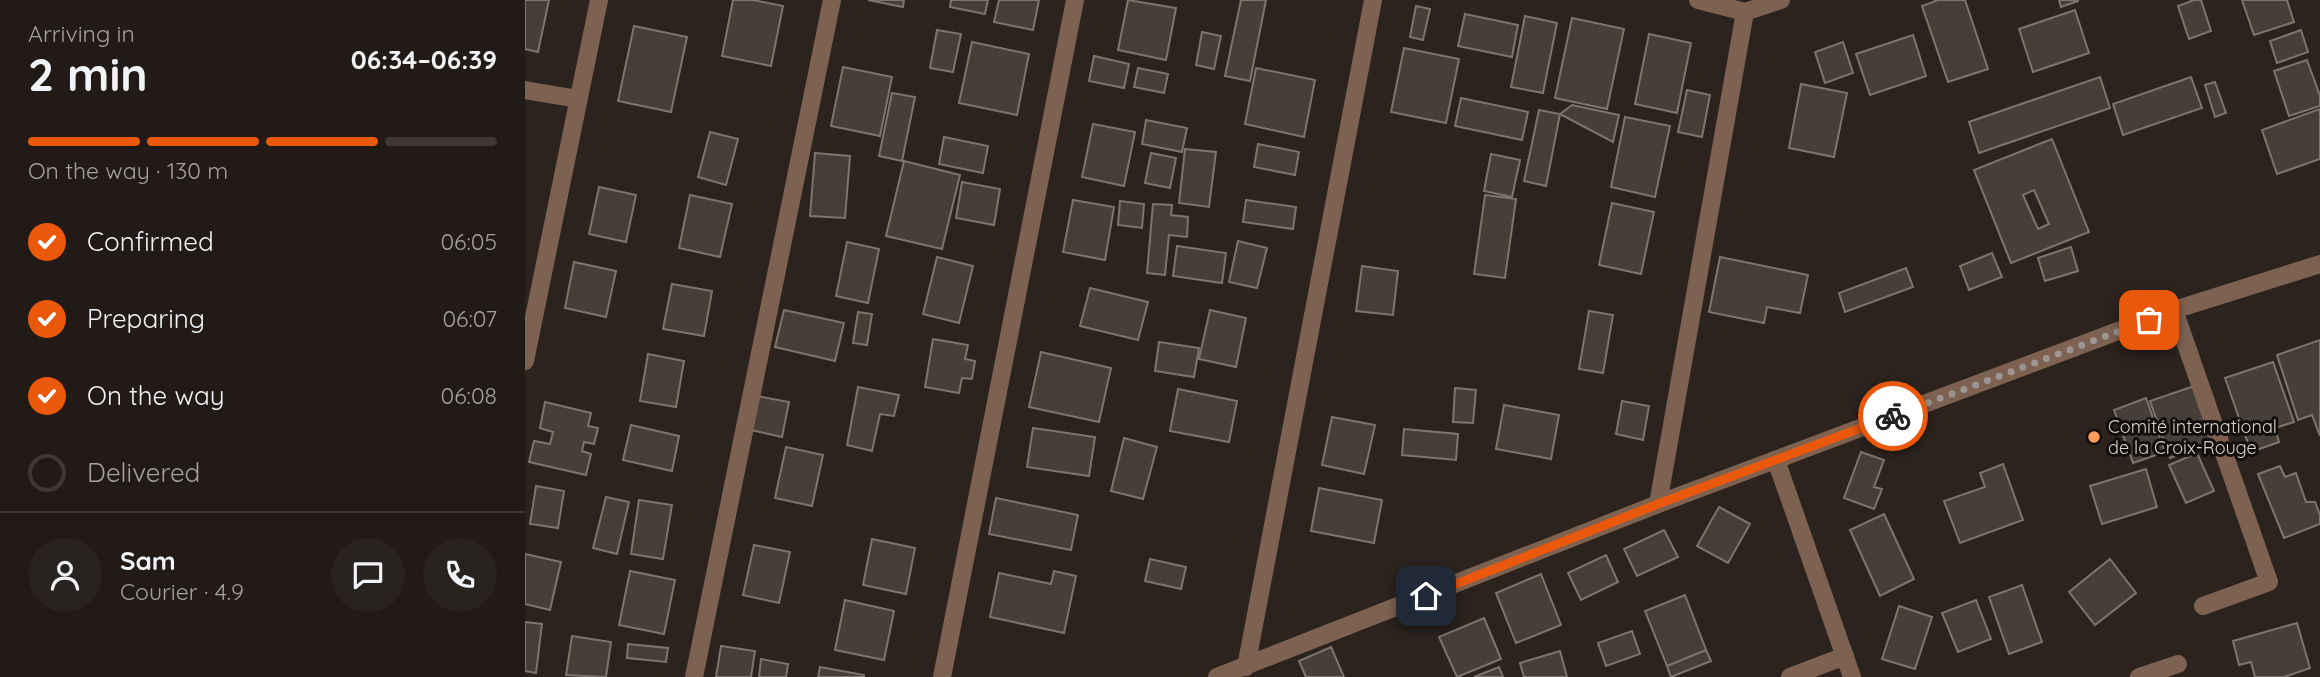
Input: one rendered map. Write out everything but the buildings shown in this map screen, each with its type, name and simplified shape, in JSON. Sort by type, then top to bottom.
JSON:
[{"type":"street","points":[[525,360],[599,0]]},
{"type":"street","points":[[694,677],[832,0]]},
{"type":"street","points":[[942,677],[1076,0]]},
{"type":"street","points":[[1246,667],[1373,0]]},
{"type":"street","points":[[1698,0],[1745,12],[1781,0]]},
{"type":"street","points":[[1658,504],[1745,12]]},
{"type":"street","points":[[525,90],[578,99]]},
{"type":"street","points":[[1217,677],[1658,504],[2174,310],[2320,264]]},
{"type":"street","points":[[2174,310],[2269,582],[2203,606]]},
{"type":"street","points":[[1776,460],[1852,677]]},
{"type":"street","points":[[1790,677],[1845,656]]},
{"type":"street","points":[[2139,677],[2178,664]]},
{"type":"way so far","points":[[1893,416],[2149,320]]},
{"type":"place","name":"Comité international de la Croix-Rouge","points":[[2094,437]]},
{"type":"route","points":[[1426,596],[1658,504],[1893,416]]}]
